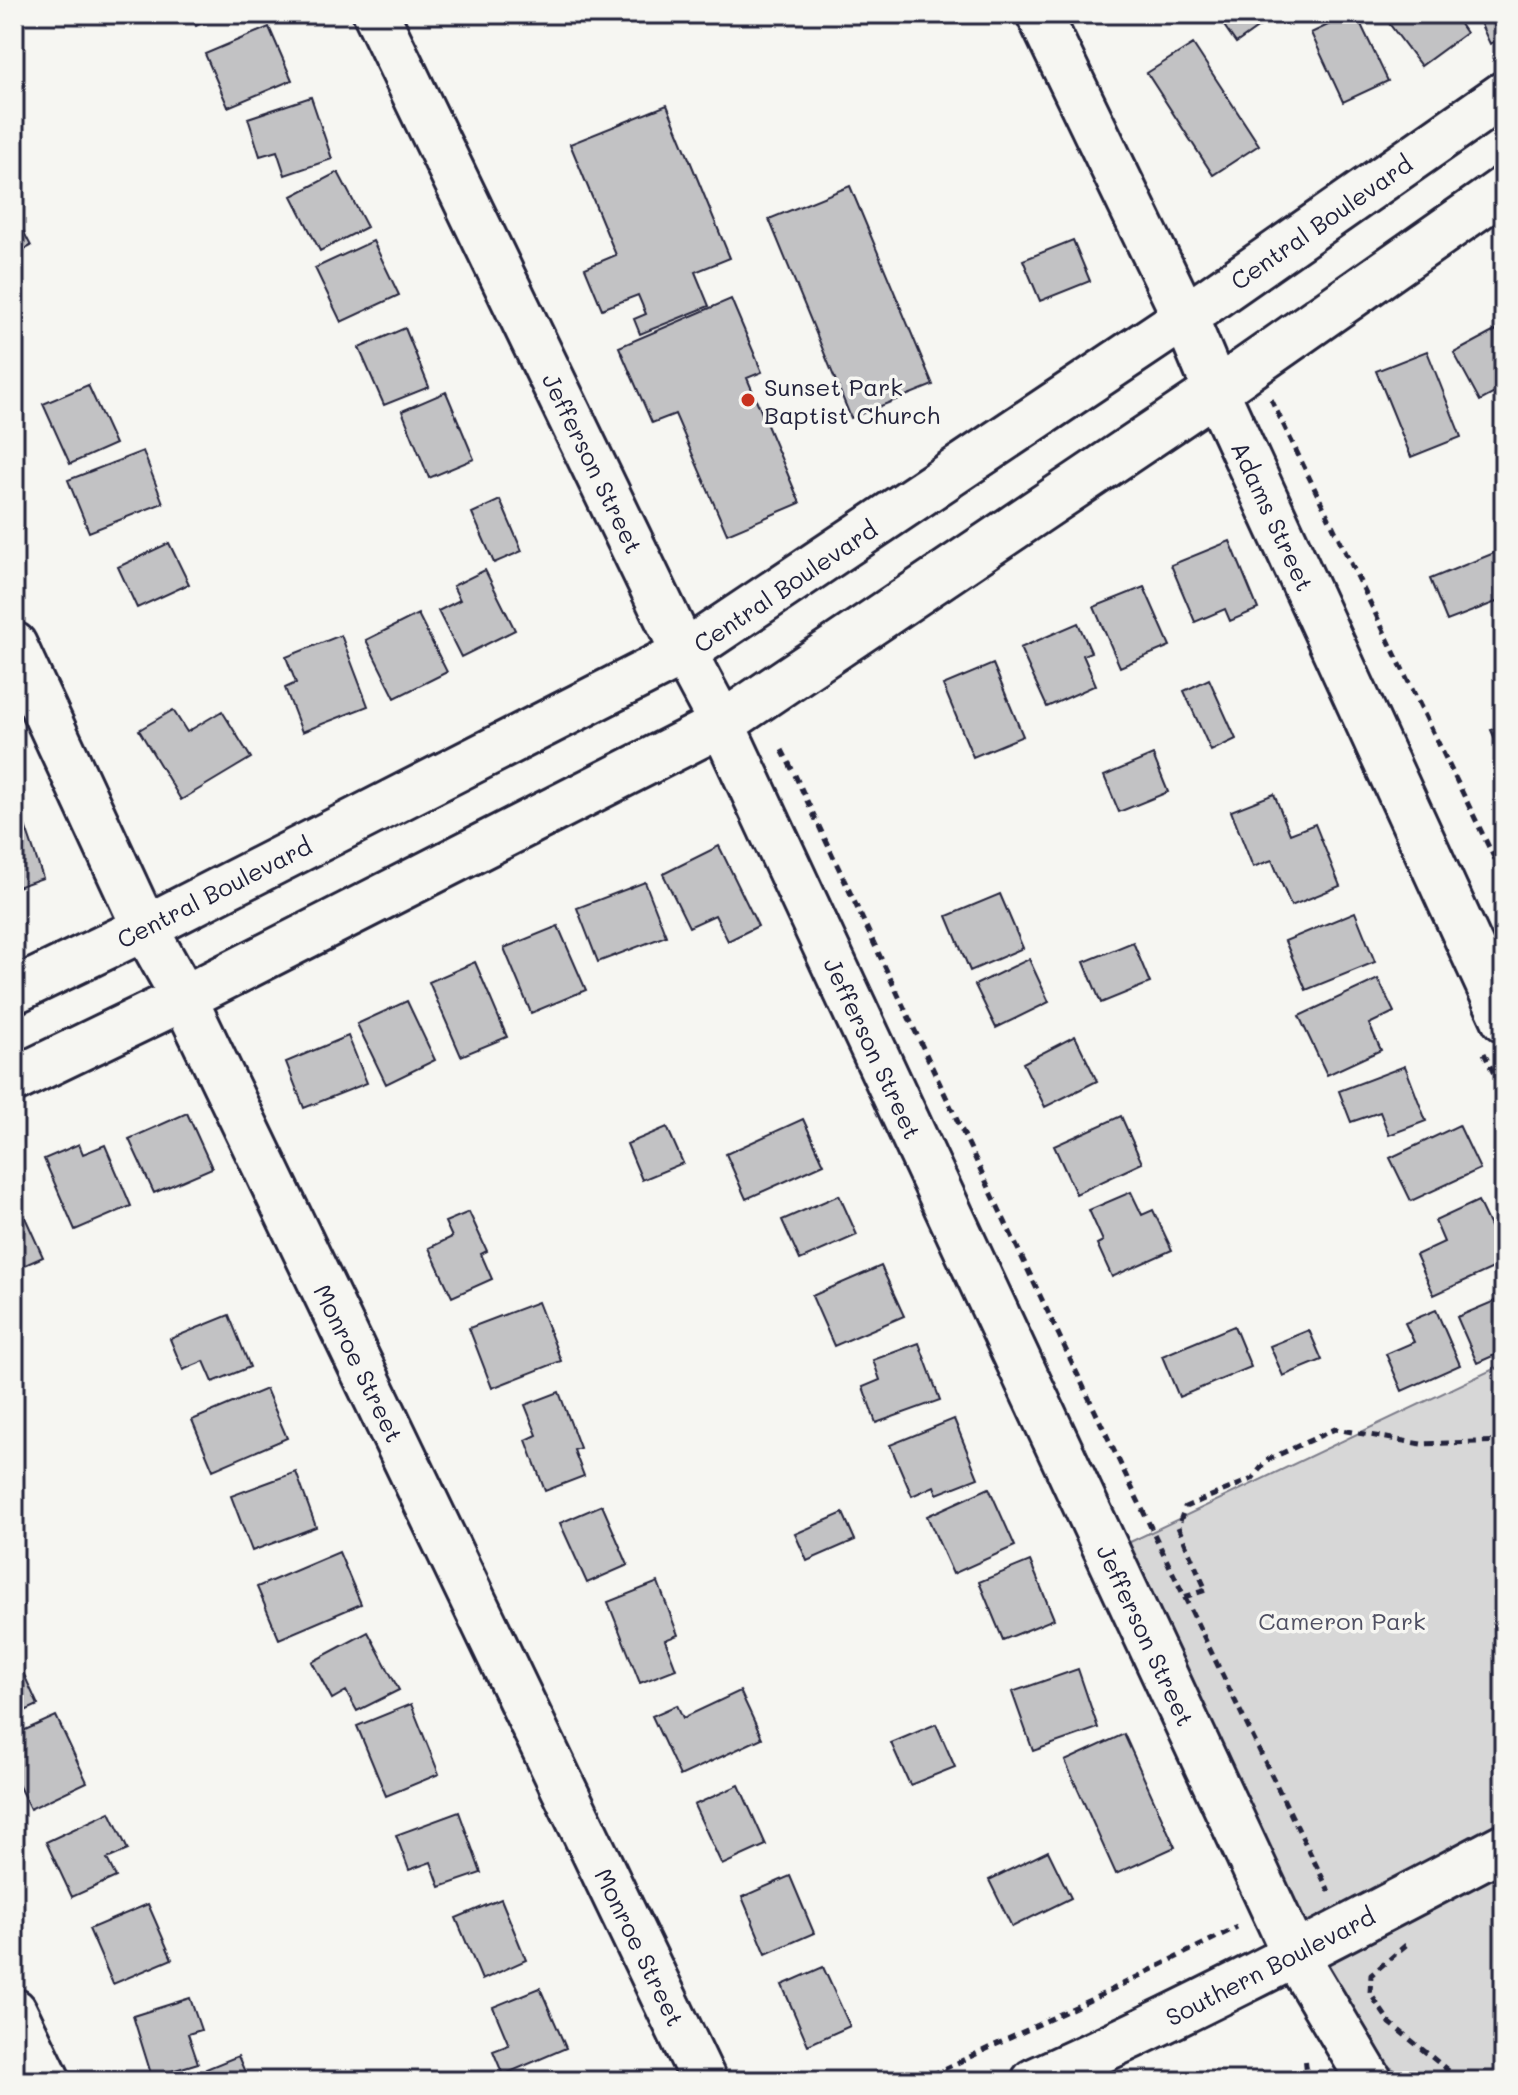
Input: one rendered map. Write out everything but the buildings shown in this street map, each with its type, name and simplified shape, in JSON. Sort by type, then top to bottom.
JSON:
[{"type":"street","name":"Jefferson Street","points":[[376,14],[684,653],[722,724],[1295,1955],[1370,2081]]},
{"type":"street","name":"Adams Street","points":[[1039,14],[1185,317],[1491,1030]]},
{"type":"street","name":"Central Boulevard","points":[[14,991],[145,928],[684,653],[1185,317],[1504,94]]},
{"type":"street","points":[[14,1080],[184,998],[722,724],[1216,391],[1504,189]]},
{"type":"street","name":"Monroe Street","points":[[14,645],[145,928],[184,998],[704,2081]]},
{"type":"street","name":"Southern Boulevard","points":[[1034,2081],[1162,2022],[1504,1846]]},
{"type":"street","points":[[14,2011],[48,2081]]},
{"type":"path","points":[[1266,388],[1504,878]]},
{"type":"path","points":[[776,739],[1184,1597],[1328,1889],[1341,1882]]},
{"type":"path","points":[[1491,1030],[1504,1095]]},
{"type":"path","points":[[1184,1597],[1206,1590],[1178,1527],[1185,1507],[1252,1479],[1267,1460],[1335,1429],[1421,1444],[1504,1441]]},
{"type":"path","points":[[919,2081],[1242,1924]]},
{"type":"path","points":[[1409,1943],[1371,1975],[1370,1993],[1390,2023],[1461,2081]]},
{"type":"green space","name":"Cameron Park","points":[[1504,1364],[1504,2081],[1413,2081],[1372,2056],[1331,1983],[1128,1543]]},
{"type":"place","name":"Sunset Park Baptist Church","points":[[748,400]]}]
